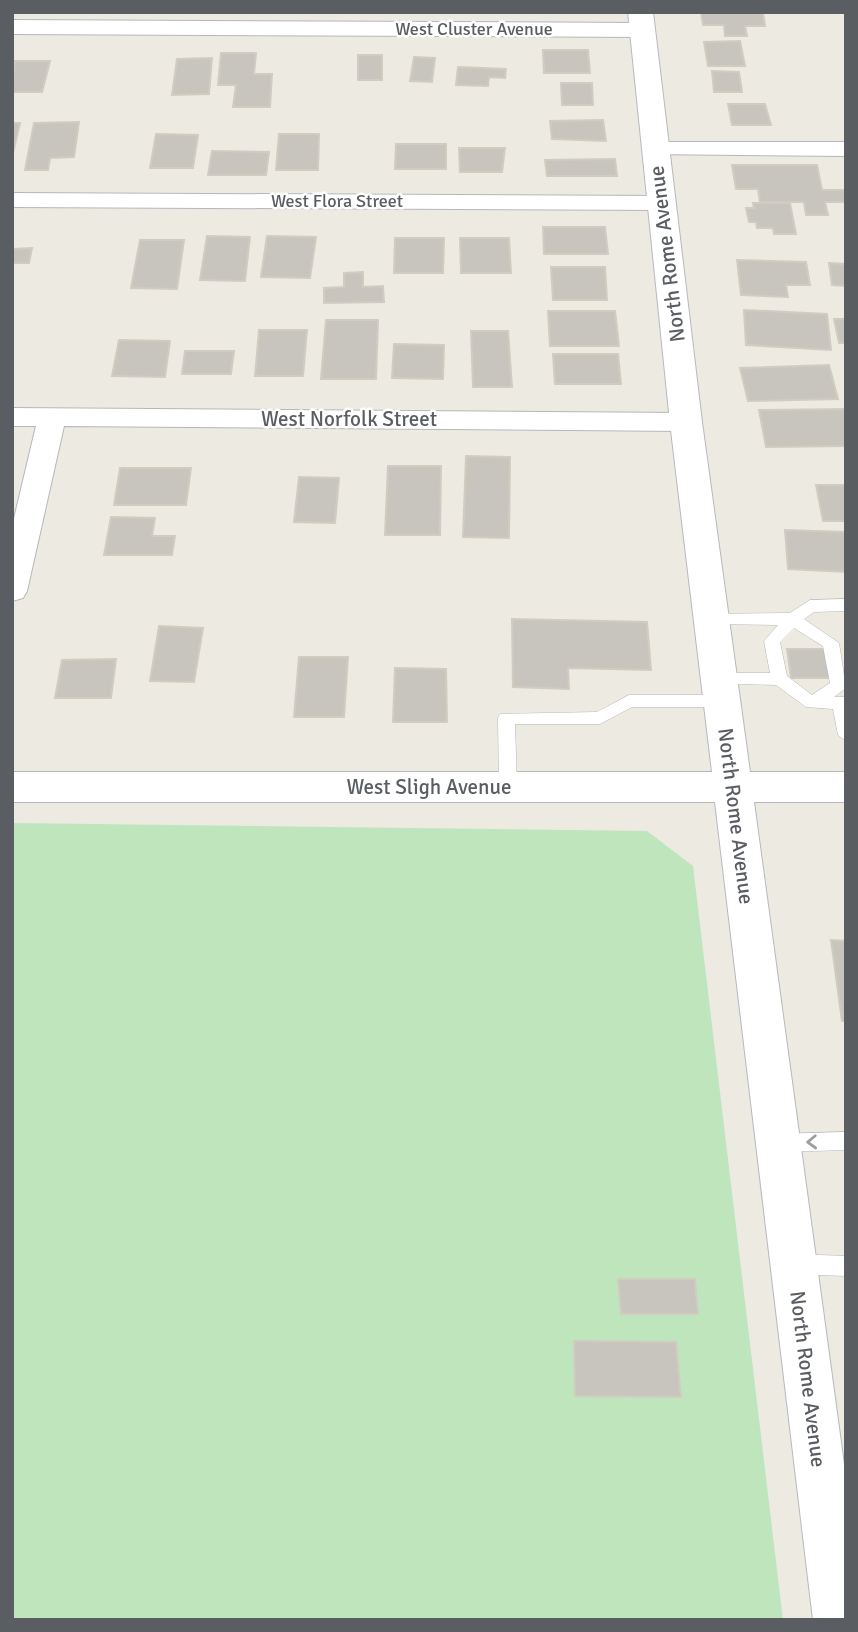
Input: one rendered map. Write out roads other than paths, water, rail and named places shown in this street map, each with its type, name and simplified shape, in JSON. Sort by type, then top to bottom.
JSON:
[{"type":"street","name":"West Cluster Avenue","points":[[12,27],[641,21]]},
{"type":"street","name":"North Rome Avenue","points":[[641,21],[686,422],[793,1264],[838,1546],[838,1620]]},
{"type":"street","points":[[655,149],[846,149]]},
{"type":"street","name":"West Flora Street","points":[[12,200],[662,203]]},
{"type":"street","name":"West Norfolk Street","points":[[12,417],[686,422]]},
{"type":"street","points":[[12,591],[52,417]]},
{"type":"street","name":"West Sligh Avenue","points":[[12,787],[846,787]]},
{"type":"lane","points":[[846,606],[810,606],[772,641],[779,678],[811,703],[843,703],[846,735]]},
{"type":"lane","points":[[711,618],[793,619],[831,643],[839,685],[811,703]]},
{"type":"lane","points":[[508,787],[506,718],[600,718],[629,701],[720,690],[779,678]]},
{"type":"lane","points":[[778,1143],[846,1141]]},
{"type":"lane","points":[[793,1264],[846,1266]]}]
